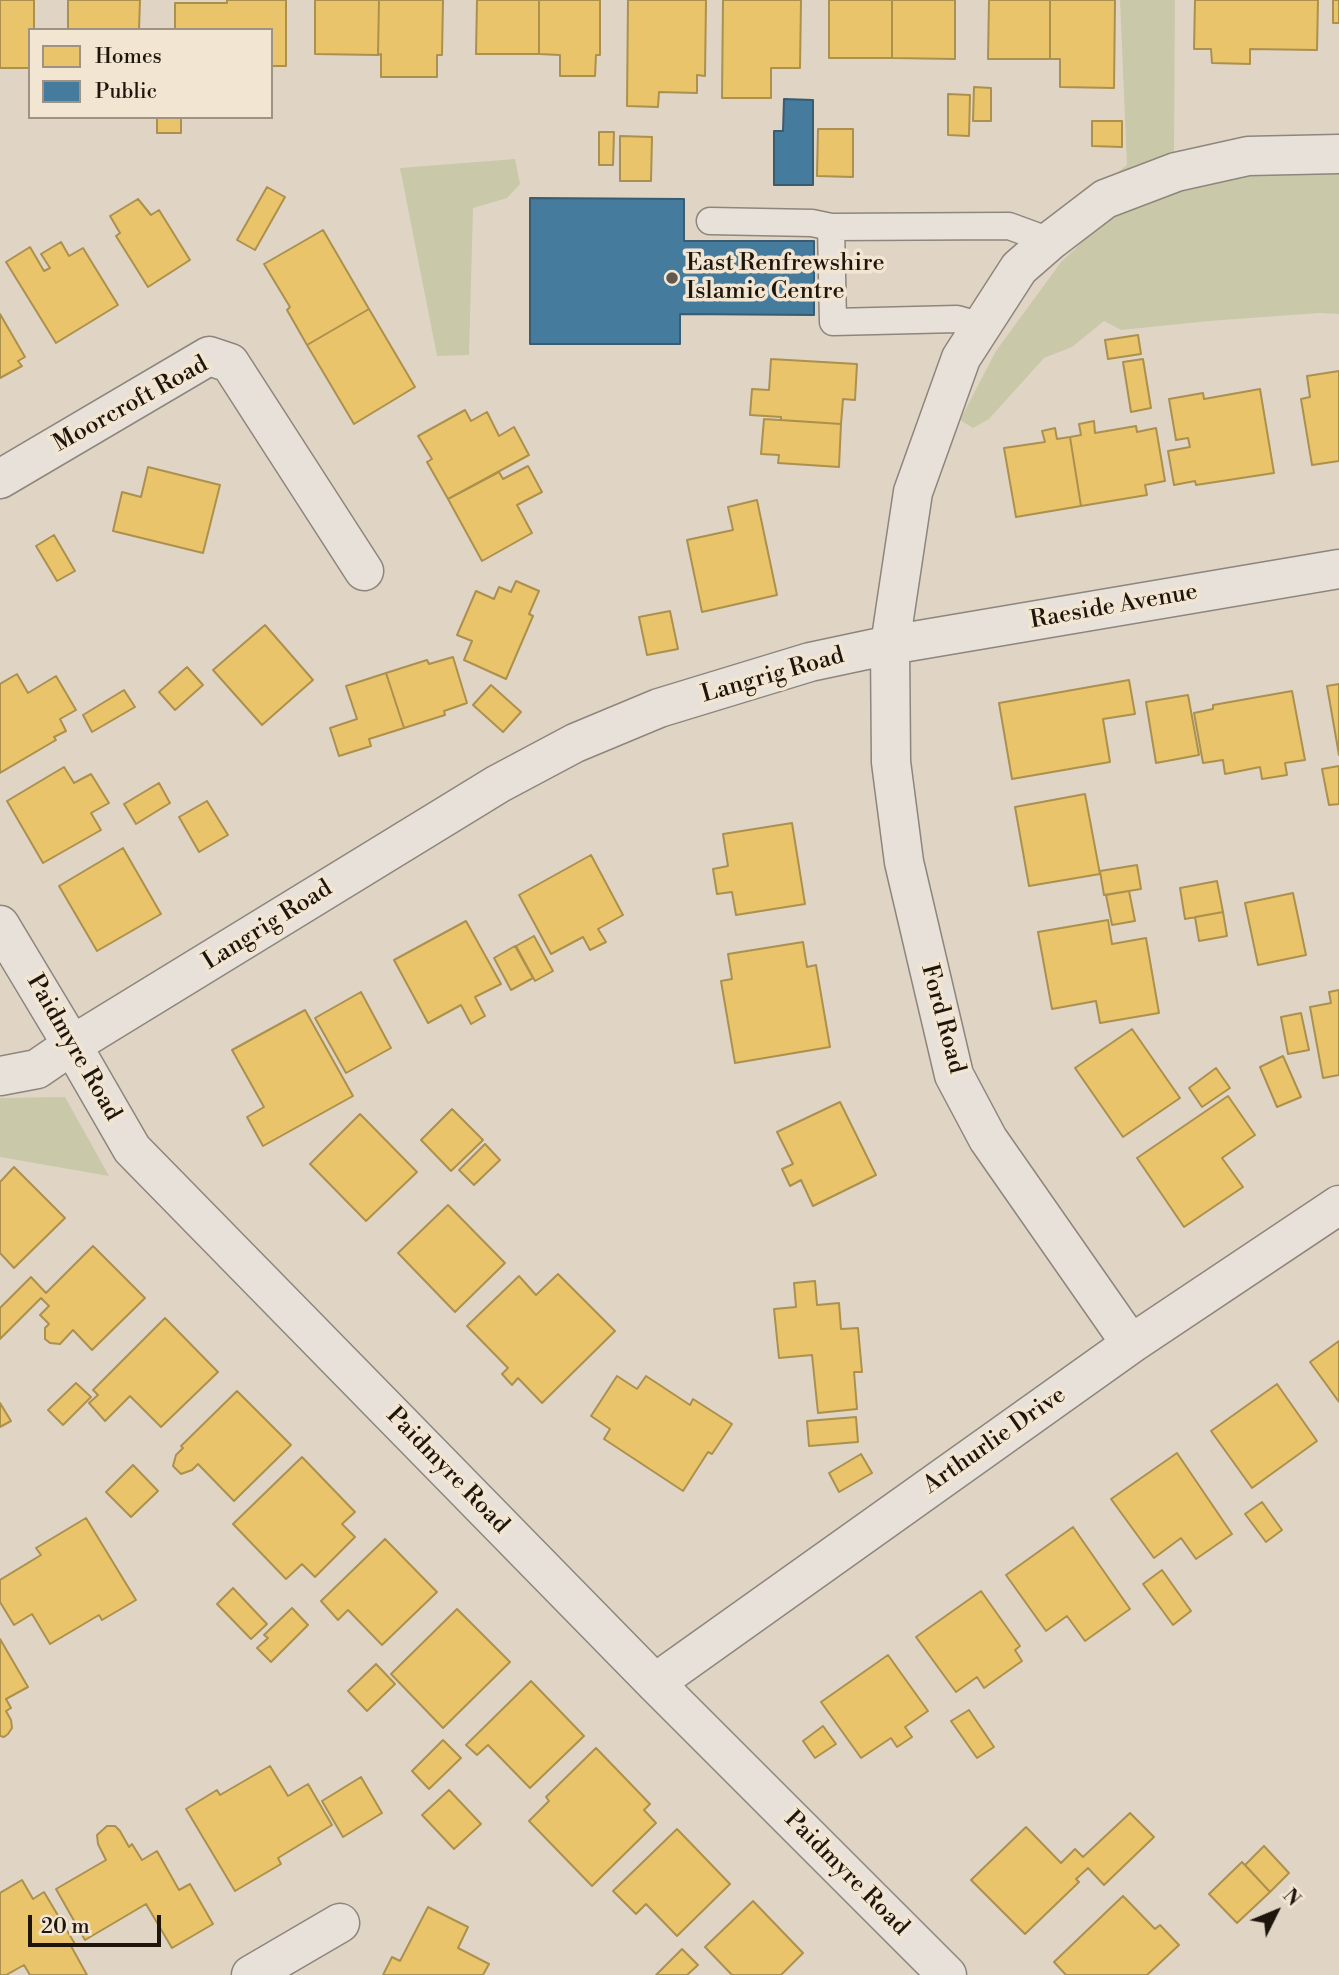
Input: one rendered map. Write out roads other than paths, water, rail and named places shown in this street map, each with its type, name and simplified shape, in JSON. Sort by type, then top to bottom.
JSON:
[{"type":"street","points":[[890,645],[914,492],[961,358],[1018,268],[1104,199],[1176,172],[1248,156],[1339,154]]},
{"type":"street","name":"Moorcroft Road","points":[[0,479],[209,356],[230,363],[365,571]]},
{"type":"street","name":"Raeside Avenue","points":[[890,645],[1339,569]]},
{"type":"street","name":"Langrig Road","points":[[0,1076],[37,1069],[498,784],[575,743],[659,708],[810,662],[890,645]]},
{"type":"street","name":"Ford Road","points":[[890,645],[891,762],[904,862],[954,1076],[988,1139],[1130,1344]]},
{"type":"street","name":"Paidmyre Road","points":[[0,925],[132,1149],[655,1683],[947,1975]]},
{"type":"street","name":"Arthurlie Drive","points":[[655,1683],[1130,1344],[1339,1205]]},
{"type":"street","points":[[258,1973],[340,1923]]},
{"type":"lane","points":[[710,221],[812,223],[831,227],[1009,226],[1050,241]]},
{"type":"lane","points":[[831,227],[833,321],[957,319],[982,326]]},
{"type":"place","name":"East Renfrewshire Islamic Centre","points":[[672,278]]}]
